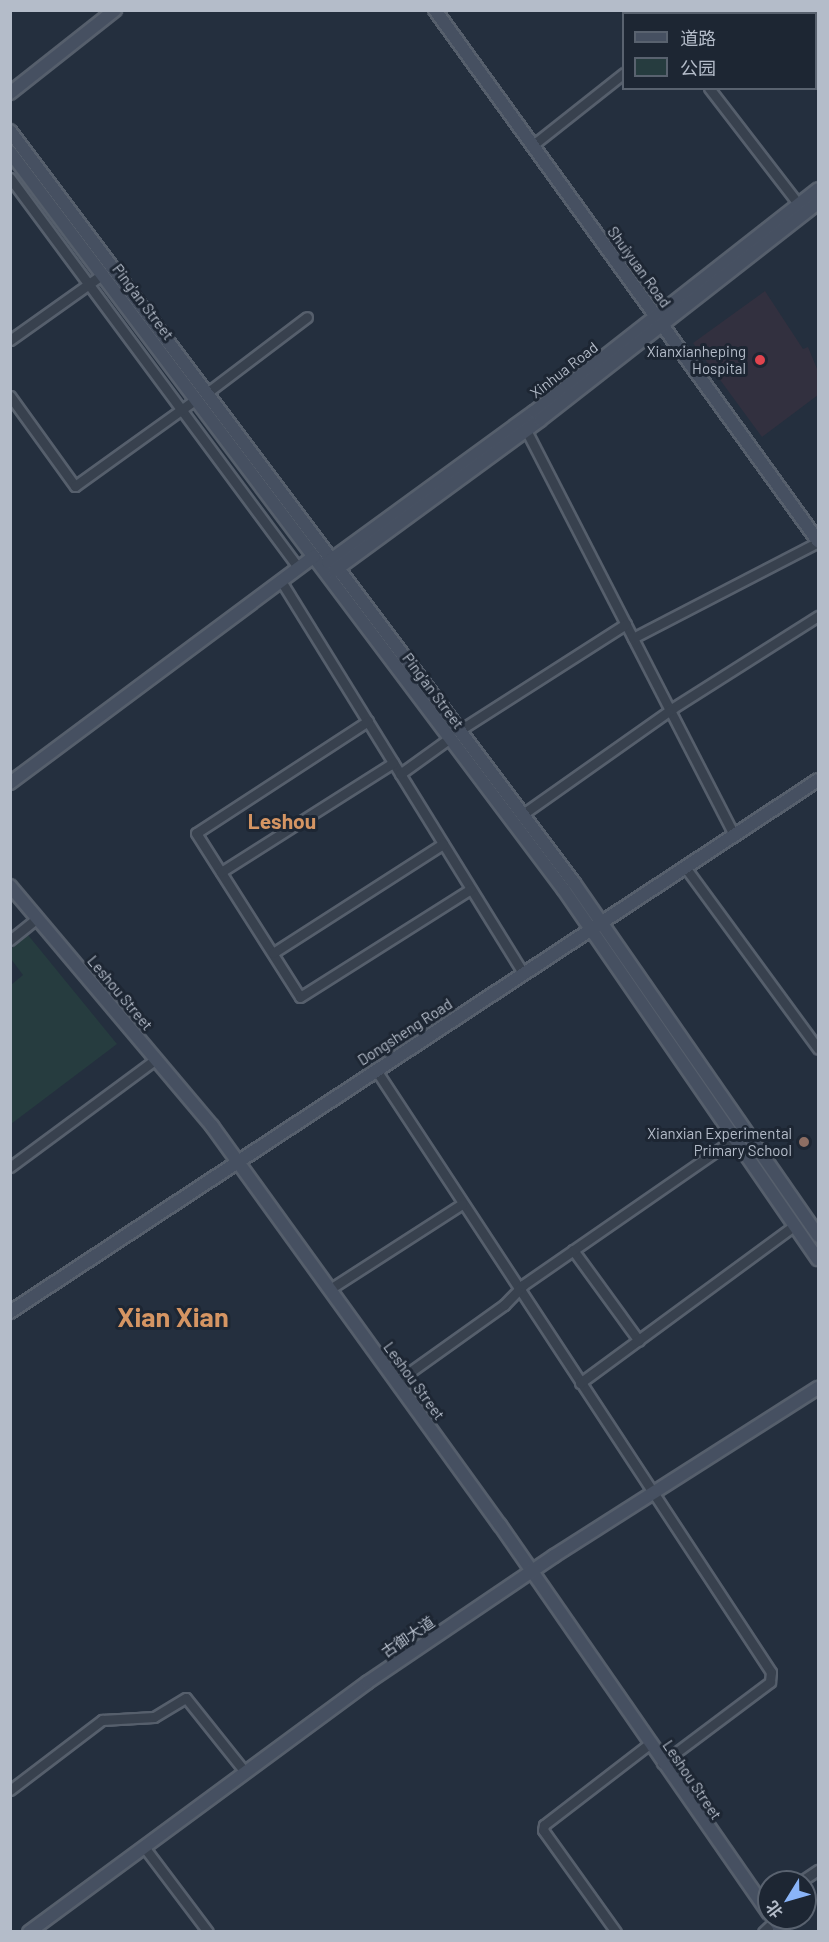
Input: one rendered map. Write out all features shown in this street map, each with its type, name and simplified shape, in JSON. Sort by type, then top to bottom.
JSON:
[{"type":"main road","points":[[10,93],[115,10]]},
{"type":"main road","name":"Shuiyuan Road","points":[[435,10],[819,541]]},
{"type":"main road","name":"Ping'an Street","points":[[10,131],[208,392],[327,565]]},
{"type":"main road","name":"Ping'an Street","points":[[10,152],[196,399],[327,565],[455,734],[596,925],[819,1236]]},
{"type":"main road","name":"Xinhua Road","points":[[327,565],[526,430],[819,189]]},
{"type":"main road","name":"Xinhua Road","points":[[327,565],[819,203]]},
{"type":"main road","points":[[10,783],[281,580],[299,568],[327,565]]},
{"type":"main road","name":"Ping'an Street","points":[[455,734],[523,814],[735,1138],[819,1258]]},
{"type":"main road","name":"Dongsheng Road","points":[[10,1312],[819,780]]},
{"type":"main road","name":"Leshou Street","points":[[10,886],[156,1059],[237,1161],[531,1572],[662,1763],[757,1894]]},
{"type":"main road","name":"古御大道","points":[[29,1932],[368,1682],[531,1572],[819,1388]]},
{"type":"street","points":[[533,145],[622,75]]},
{"type":"street","points":[[711,90],[799,205]]},
{"type":"street","points":[[10,178],[299,568]]},
{"type":"street","points":[[10,340],[103,274]]},
{"type":"street","points":[[208,392],[307,317]]},
{"type":"street","points":[[10,396],[75,486],[196,399]]},
{"type":"street","points":[[526,430],[734,835]]},
{"type":"street","points":[[633,638],[819,541]]},
{"type":"street","points":[[281,580],[523,973]]},
{"type":"street","points":[[523,814],[670,711],[819,616]]},
{"type":"street","points":[[400,774],[455,734],[626,624]]},
{"type":"street","points":[[368,721],[196,833],[300,997],[471,889]]},
{"type":"street","points":[[221,872],[393,763]]},
{"type":"street","points":[[273,953],[443,843]]},
{"type":"street","points":[[685,867],[819,1049]]},
{"type":"street","points":[[10,940],[38,918]]},
{"type":"street","points":[[10,1167],[156,1059]]},
{"type":"street","points":[[376,1070],[518,1290],[654,1493],[772,1678],[662,1763]]},
{"type":"street","points":[[396,1382],[504,1305],[518,1290],[573,1250],[735,1138]]},
{"type":"street","points":[[330,1289],[462,1204]]},
{"type":"street","points":[[580,1383],[795,1225]]},
{"type":"street","points":[[573,1250],[639,1341]]},
{"type":"street","points":[[10,1790],[102,1720],[142,1720],[186,1698],[245,1772]]},
{"type":"street","points":[[616,1932],[543,1830],[544,1825],[649,1744]]},
{"type":"street","points":[[144,1847],[208,1932]]},
{"type":"shaded area","name":"Xianxianheping Hospital","points":[[765,291],[803,349],[808,347],[818,371],[818,395],[762,437],[693,343]]},
{"type":"green space","points":[[28,935],[117,1044],[11,1124],[11,985],[23,975],[11,959],[11,949]]},
{"type":"place","name":"Xianxianheping Hospital","points":[[760,360]]},
{"type":"place","name":"Xianxian Experimental Primary School","points":[[804,1142]]},
{"type":"district","name":"Leshou","points":[[282,821]]},
{"type":"district","name":"Xian Xian","points":[[173,1317]]}]
